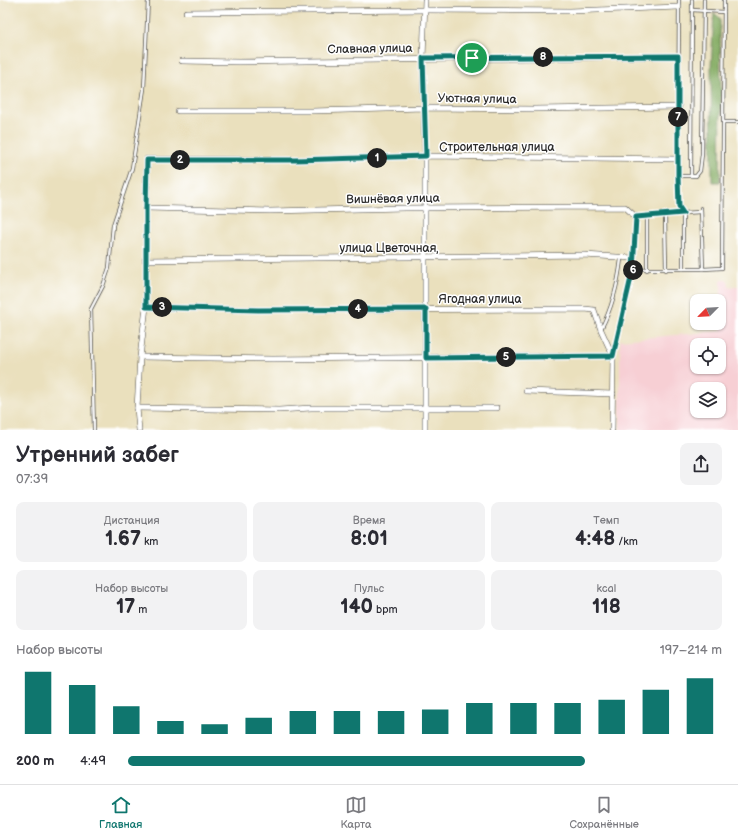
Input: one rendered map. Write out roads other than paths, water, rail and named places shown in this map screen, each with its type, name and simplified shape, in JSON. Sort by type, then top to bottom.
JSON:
[{"type":"street","points":[[425,0],[426,10],[423,58],[426,156],[424,258],[426,309],[425,430]]},
{"type":"street","points":[[186,12],[426,10],[570,11],[679,7]]},
{"type":"street","name":"Славная улица","points":[[182,61],[238,62],[423,58],[678,56]]},
{"type":"street","name":"Уютная улица","points":[[178,111],[679,107]]},
{"type":"street","name":"Строительная улица","points":[[146,208],[147,160],[295,160],[426,156],[678,159]]},
{"type":"street","name":"Вишнёвая улица","points":[[146,208],[270,211],[425,208],[625,207],[636,217]]},
{"type":"street","points":[[139,430],[137,408],[140,357],[146,307],[146,208]]},
{"type":"street","name":"улица Цветочная,","points":[[145,260],[584,255],[633,258]]},
{"type":"street","name":"Ягодная улица","points":[[146,307],[258,310],[594,310],[613,356],[612,430]]},
{"type":"street","points":[[140,357],[273,359],[613,356]]},
{"type":"street","points":[[526,391],[613,394]]},
{"type":"street","points":[[137,408],[279,410],[311,408],[497,408]]},
{"type":"lane","points":[[94,430],[90,309],[103,286],[109,268],[113,225],[132,168],[144,89],[148,0]]},
{"type":"lane","points":[[679,0],[678,176],[679,207],[683,213],[684,269]]},
{"type":"lane","points":[[691,176],[692,0]]},
{"type":"lane","points":[[678,176],[696,176],[700,171],[702,154],[704,0]]},
{"type":"lane","points":[[633,269],[666,270],[722,268],[724,0]]},
{"type":"lane","points":[[692,10],[724,12]]},
{"type":"lane","points":[[723,122],[738,122]]},
{"type":"lane","points":[[701,208],[703,269]]},
{"type":"lane","points":[[613,356],[633,269],[636,217],[701,212]]},
{"type":"lane","points":[[665,214],[666,270]]},
{"type":"lane","points":[[647,215],[647,270]]},
{"type":"lane","points":[[601,330],[611,309],[619,277],[621,259],[619,257]]}]
